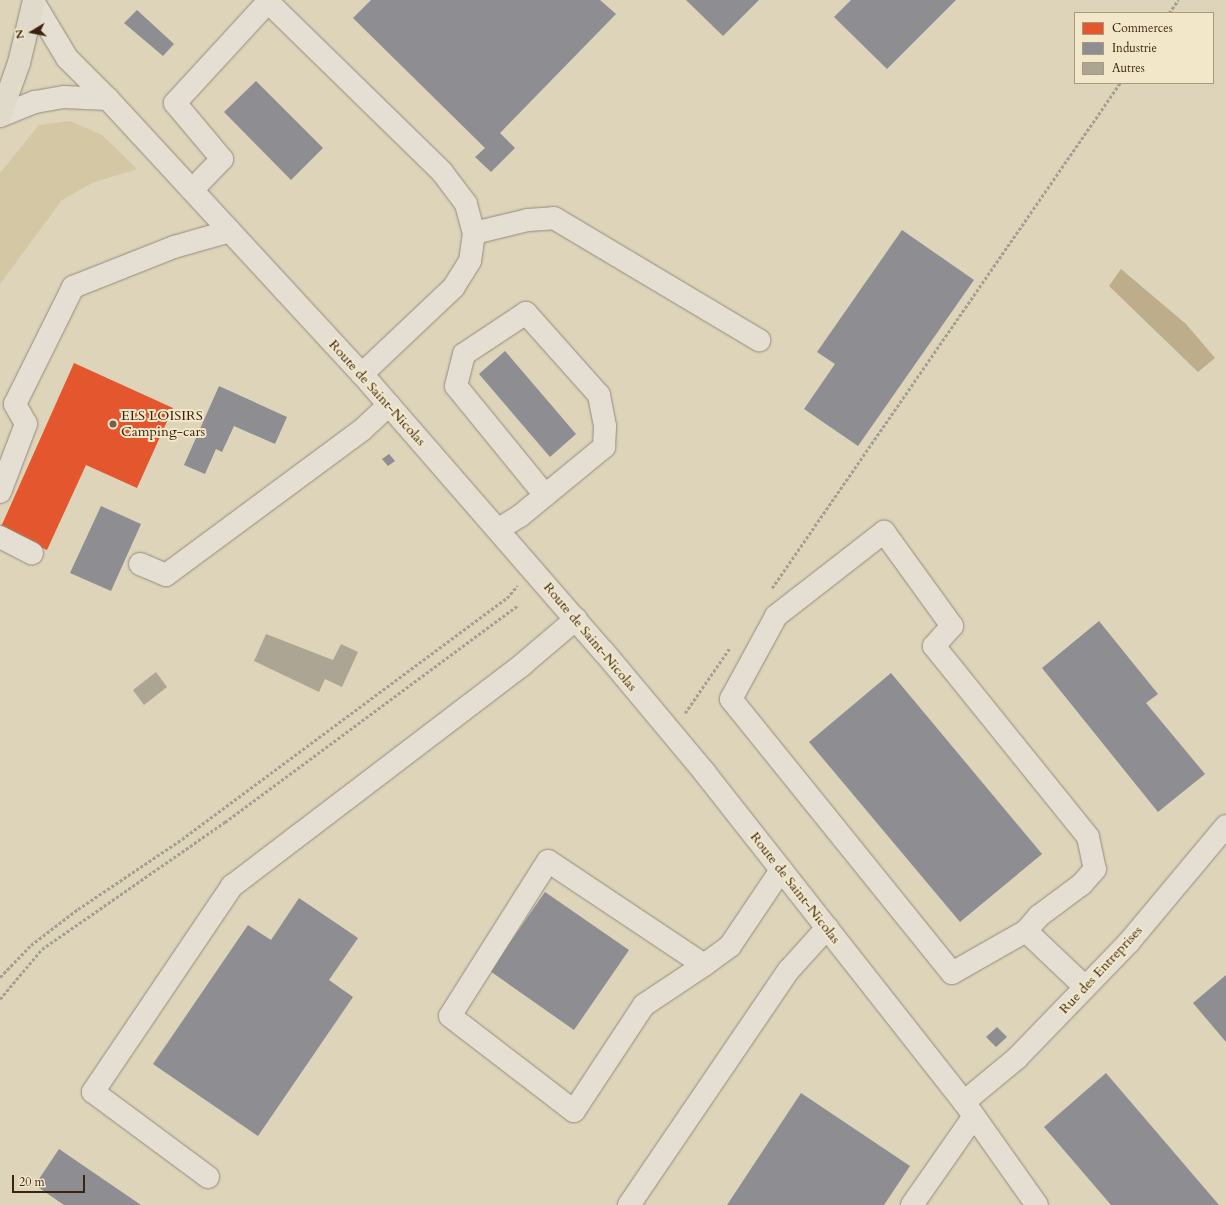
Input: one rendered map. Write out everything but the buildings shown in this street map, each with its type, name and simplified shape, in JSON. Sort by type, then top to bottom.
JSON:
[{"type":"main road","points":[[0,116],[19,63],[34,1]]},
{"type":"street","name":"Route de Saint-Nicolas","points":[[34,1],[67,58],[108,99],[362,374],[576,619],[705,773],[969,1109],[1037,1205]]},
{"type":"street","points":[[192,190],[222,159],[175,103],[267,1],[442,172],[466,204],[474,233],[470,261],[454,287],[362,374]]},
{"type":"street","points":[[0,116],[35,102],[49,99],[64,97],[108,99]]},
{"type":"street","points":[[474,233],[528,220],[554,218],[759,340]]},
{"type":"street","points":[[0,492],[26,424],[15,404],[72,287],[174,247],[230,231]]},
{"type":"street","points":[[498,529],[545,495],[604,447],[605,426],[599,395],[526,313],[464,354],[456,386],[545,495]]},
{"type":"street","points":[[140,564],[166,575],[362,430],[389,405]]},
{"type":"street","points":[[884,532],[952,626],[934,646],[1088,837],[1095,869],[1082,884],[1039,916],[1026,931],[952,973],[731,700],[776,616],[884,532]]},
{"type":"street","points":[[0,537],[32,553]]},
{"type":"street","points":[[208,1177],[93,1092],[232,886],[522,665],[576,619]]},
{"type":"street","name":"Rue des Entreprises","points":[[912,1205],[969,1109],[1129,942],[1226,826]]},
{"type":"street","points":[[704,965],[548,861],[450,1016],[574,1111],[644,1005],[704,965],[730,946],[781,870]]},
{"type":"street","points":[[629,1205],[789,970],[827,928]]},
{"type":"street","points":[[1026,931],[1085,987]]},
{"type":"path","points":[[1170,12],[1178,0]]},
{"type":"path","points":[[770,590],[1119,84]]},
{"type":"path","points":[[0,977],[32,945],[78,909],[182,839],[507,598],[533,569]]},
{"type":"path","points":[[0,999],[42,949],[225,822],[518,605]]},
{"type":"path","points":[[682,716],[730,648]]},
{"type":"shaded area","points":[[70,121],[102,135],[137,169],[92,183],[62,200],[0,284],[0,173],[39,125]]},
{"type":"shaded area","points":[[1121,269],[1186,324],[1215,358],[1198,372],[1109,286]]},
{"type":"place","name":"ELS LOISIRS Camping-cars","points":[[113,424]]}]
